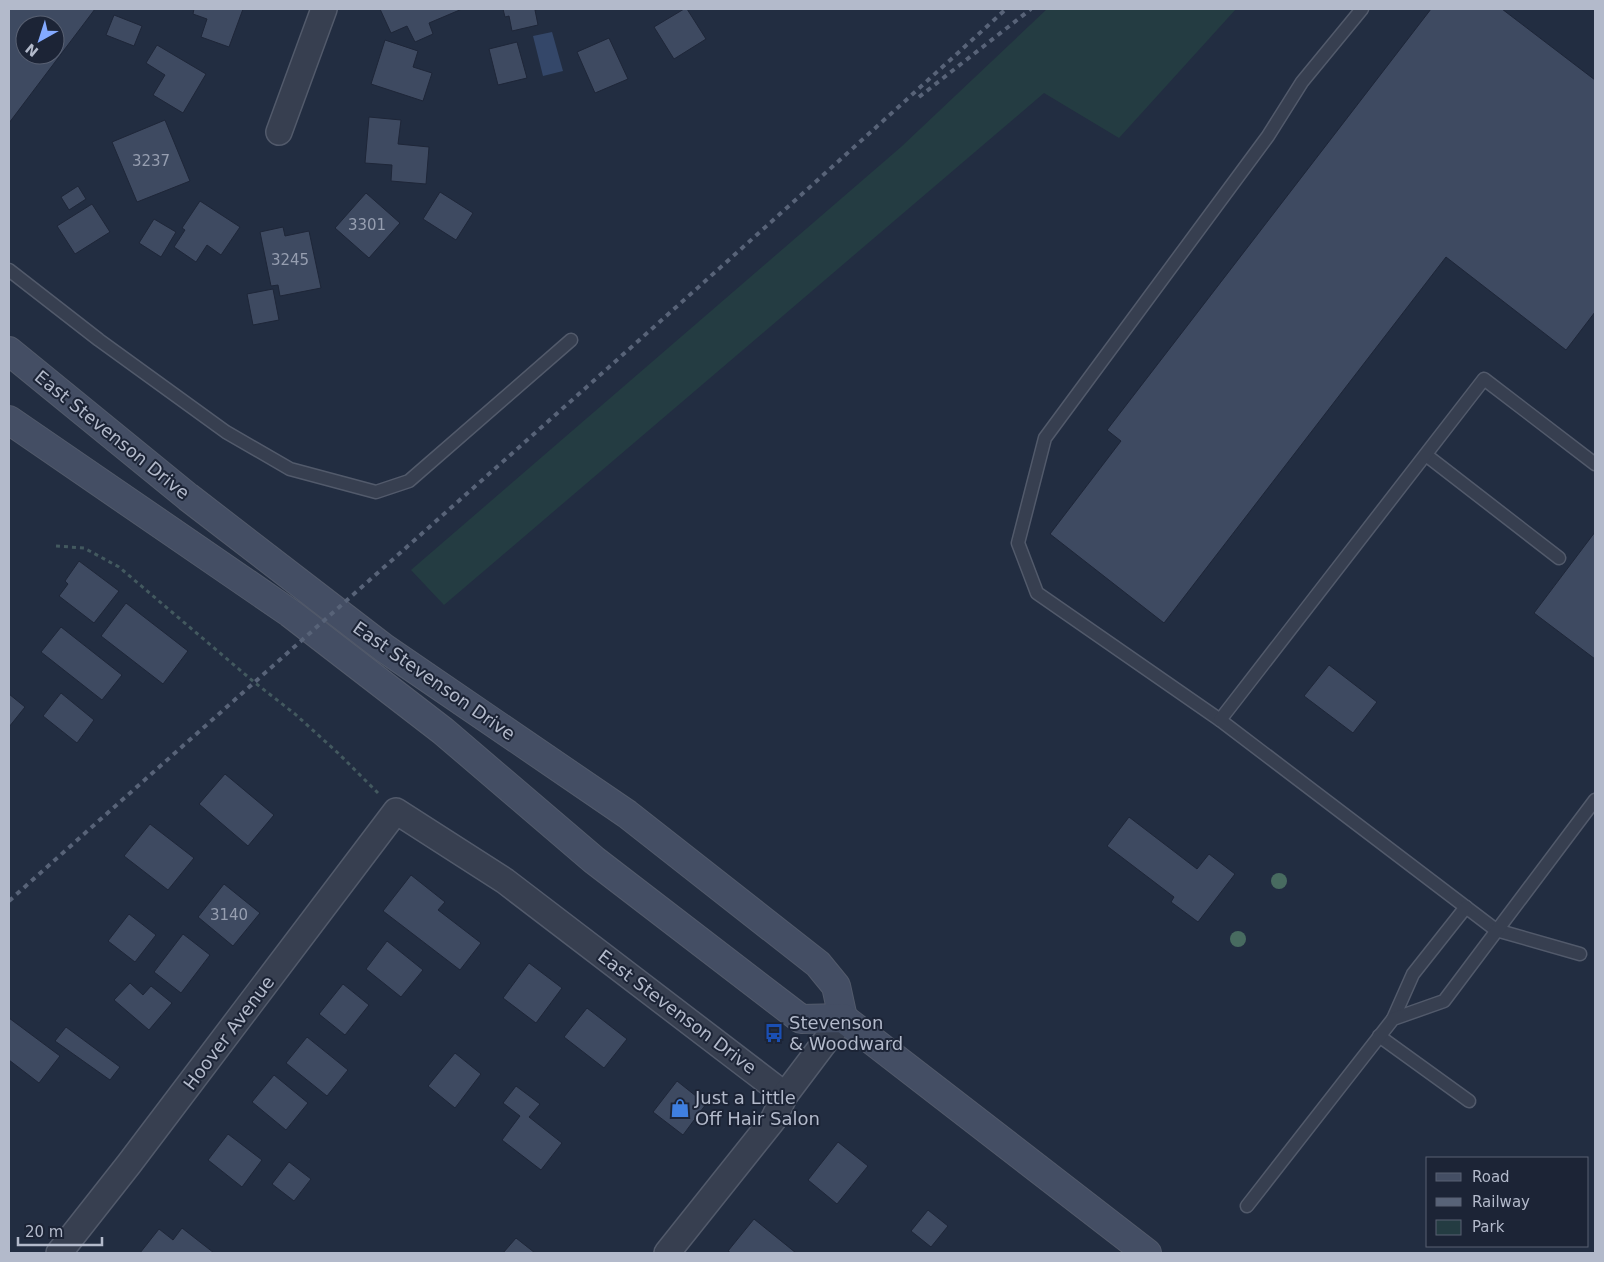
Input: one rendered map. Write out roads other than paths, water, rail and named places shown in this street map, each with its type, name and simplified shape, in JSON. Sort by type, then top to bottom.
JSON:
[{"type":"main road","name":"East Stevenson Drive","points":[[9,351],[188,497],[384,648],[627,814],[818,964],[836,986],[843,1018],[801,1018],[594,860],[443,731],[290,613],[9,420]]},
{"type":"main road","points":[[843,1018],[1147,1253]]},
{"type":"street","points":[[279,132],[324,9]]},
{"type":"street","name":"East Stevenson Drive","points":[[396,811],[505,881],[785,1095]]},
{"type":"street","name":"Hoover Avenue","points":[[60,1253],[130,1164],[396,811]]},
{"type":"street","points":[[667,1253],[773,1120],[785,1095],[843,1018]]},
{"type":"lane","points":[[1362,9],[1302,82],[1268,136],[1045,438],[1018,544],[1037,593],[1220,720],[1496,930],[1580,954]]},
{"type":"lane","points":[[9,270],[99,340],[226,432],[290,469],[376,492],[409,481],[571,340]]},
{"type":"lane","points":[[1220,720],[1484,379],[1595,464]]},
{"type":"lane","points":[[1426,455],[1559,558]]},
{"type":"lane","points":[[1393,1019],[1444,1001],[1595,800]]},
{"type":"lane","points":[[1247,1206],[1393,1019],[1413,974],[1466,907]]},
{"type":"lane","points":[[1380,1036],[1469,1101]]},
{"type":"water","points":[[552,32],[563,71],[543,76],[533,36]]},
{"type":"railway","points":[[9,901],[634,345],[1006,9]]},
{"type":"railway","points":[[919,97],[1031,9]]},
{"type":"place","name":"Stevenson & Woodward","points":[[774,1033]]},
{"type":"place","name":"Just a Little Off Hair Salon","points":[[680,1108]]}]
